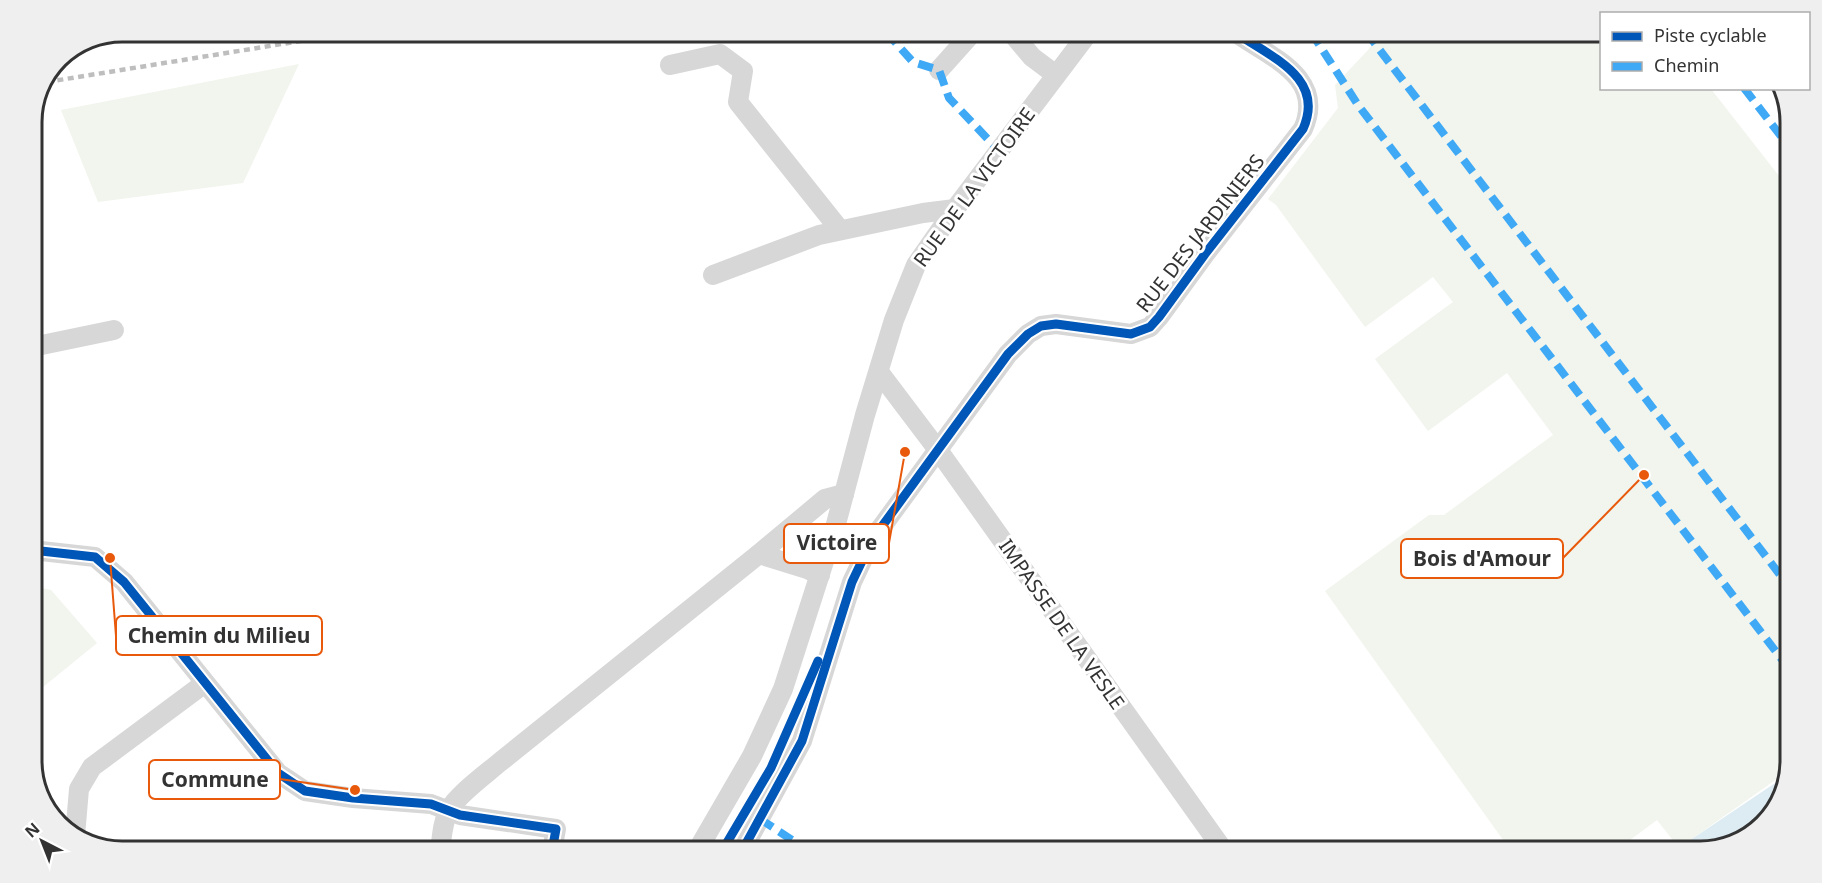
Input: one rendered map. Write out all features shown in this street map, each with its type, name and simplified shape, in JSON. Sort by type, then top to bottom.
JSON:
[{"type":"street","points":[[939,70],[964,42]]},
{"type":"street","points":[[1019,42],[1032,57],[1056,75]]},
{"type":"street","name":"RUE DE LA VICTOIRE","points":[[703,841],[752,756],[783,689],[820,575],[894,320],[916,265],[954,209],[1081,42]]},
{"type":"street","name":"RUE DES JARDINIERS","points":[[938,450],[1008,354],[1028,334],[1041,326],[1056,324],[1131,334],[1150,327],[1160,317],[1205,254],[1297,139],[1306,122],[1309,104],[1305,85],[1260,42]]},
{"type":"street","points":[[670,65],[720,54],[743,71],[738,102],[840,230]]},
{"type":"street","points":[[713,275],[819,235],[922,213],[954,209]]},
{"type":"street","points":[[42,345],[114,330]]},
{"type":"street","name":"IMPASSE DE LA VESLE","points":[[879,372],[938,450],[1216,841]]},
{"type":"street","points":[[866,415],[898,397]]},
{"type":"street","points":[[748,841],[802,741],[852,582],[872,540],[938,450]]},
{"type":"street","points":[[441,841],[442,828],[449,809],[467,790],[825,499],[844,494]]},
{"type":"street","points":[[42,551],[95,557],[124,582],[278,773],[305,791],[354,798],[431,804],[460,815],[556,829],[554,841]]},
{"type":"street","points":[[759,554],[820,575]]},
{"type":"street","points":[[76,826],[79,789],[92,767],[205,683]]},
{"type":"shaded area","points":[[1374,42],[1600,42],[1600,90],[1712,90],[1780,177],[1780,761],[1778,777],[1689,841],[1674,841],[1657,820],[1629,841],[1504,841],[1325,591],[1429,515],[1444,515],[1553,435],[1507,373],[1428,431],[1375,359],[1453,302],[1433,277],[1365,327],[1276,205],[1268,199],[1338,108],[1335,85]]},
{"type":"shaded area","points":[[299,64],[243,183],[98,202],[61,110]]},
{"type":"shaded area","points":[[42,588],[51,590],[97,643],[42,688]]},
{"type":"shaded area","points":[[1777,782],[1767,805],[1744,828],[1726,837],[1689,841]]},
{"type":"railway","points":[[53,81],[294,42]]},
{"type":"marked path","points":[[895,42],[913,62],[939,70],[949,98],[999,151]]},
{"type":"marked path","points":[[1317,42],[1358,105],[1780,657]]},
{"type":"marked path","points":[[1374,42],[1780,575]]},
{"type":"marked path","points":[[1746,90],[1780,135]]},
{"type":"marked path","points":[[760,819],[794,841]]},
{"type":"cycle path","points":[[747,841],[802,741],[852,582],[872,540],[1008,354],[1028,334],[1041,326],[1056,324],[1131,334],[1150,327],[1303,129],[1308,111],[1307,95],[1301,82],[1291,70],[1250,42]]},
{"type":"cycle path","points":[[42,551],[95,557],[124,582],[278,773],[305,791],[353,798],[431,804],[460,815],[556,829],[554,841]]},
{"type":"cycle path","points":[[728,841],[771,768],[818,661]]},
{"type":"place","name":"Victoire","points":[[905,452]]},
{"type":"place","name":"Bois d'Amour","points":[[1644,475]]},
{"type":"place","name":"Chemin du Milieu","points":[[110,558]]},
{"type":"place","name":"Commune","points":[[355,790]]}]
